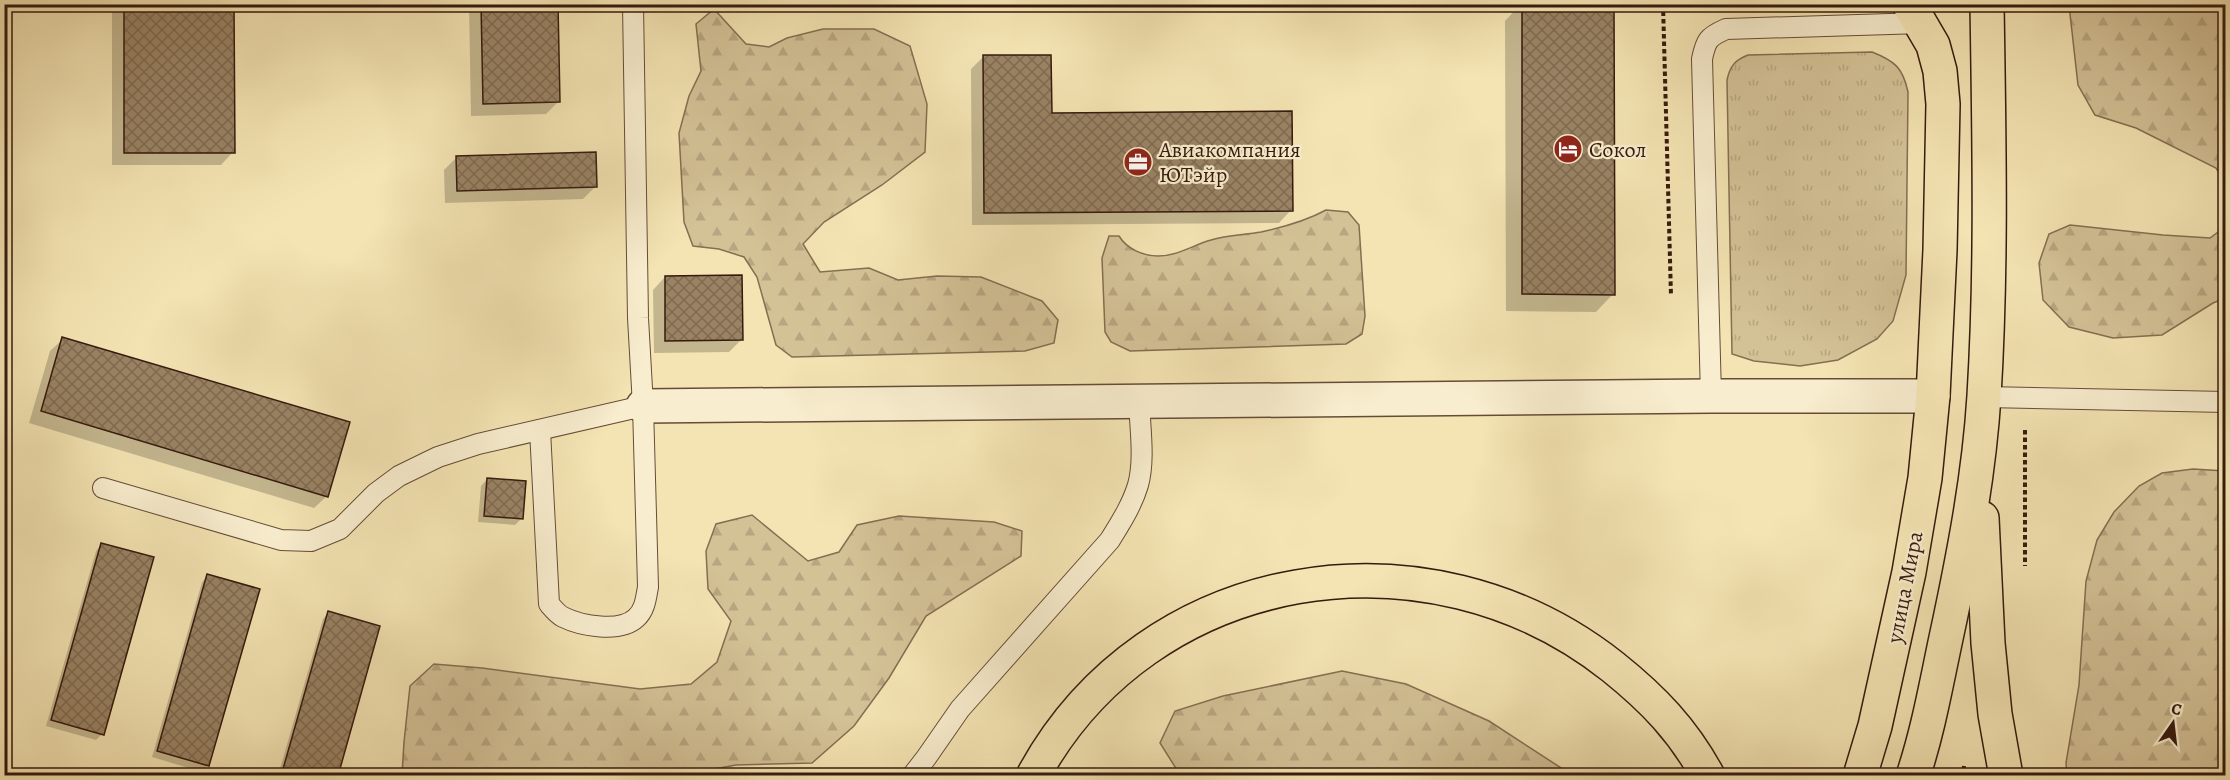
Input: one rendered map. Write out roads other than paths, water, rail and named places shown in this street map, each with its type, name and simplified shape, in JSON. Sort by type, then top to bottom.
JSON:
[{"type":"main road","points":[[1913,776],[1925,740],[1959,576],[1979,448],[1984,397],[1989,250],[1988,4]]},
{"type":"main road","name":"улица Мира","points":[[1860,776],[1875,726],[1909,572],[1925,478],[1933,396],[1940,250],[1943,104],[1940,70],[1933,45],[1915,14]]},
{"type":"main road","points":[[1933,396],[1984,397]]},
{"type":"main road","points":[[1979,448],[1988,643],[1995,714],[2006,776]]},
{"type":"main road","points":[[1036,769],[1093,692],[1127,661],[1187,623],[1239,602],[1292,587],[1342,581],[1391,581],[1447,589],[1486,598],[1523,612],[1567,634],[1601,657],[1638,687],[1692,747],[1708,776]]},
{"type":"street","points":[[643,406],[1933,396]]},
{"type":"lane","points":[[540,430],[549,604],[560,615],[579,624],[599,627],[626,625],[637,618],[644,607],[648,587],[638,318],[633,4]]},
{"type":"lane","points":[[1711,396],[1702,59],[1705,43],[1713,35],[1726,28],[1915,14]]},
{"type":"lane","points":[[1984,397],[2226,402]]},
{"type":"lane","points":[[912,776],[960,709],[1110,540],[1129,508],[1138,484],[1139,401]]},
{"type":"lane","points":[[103,488],[281,540],[311,541],[340,529],[376,493],[399,476],[438,457],[478,444],[643,406]]},
{"type":"place","name":"Сокол","points":[[1568,149]]},
{"type":"place","name":"Авиакомпания ЮТэйр","points":[[1138,162]]}]
